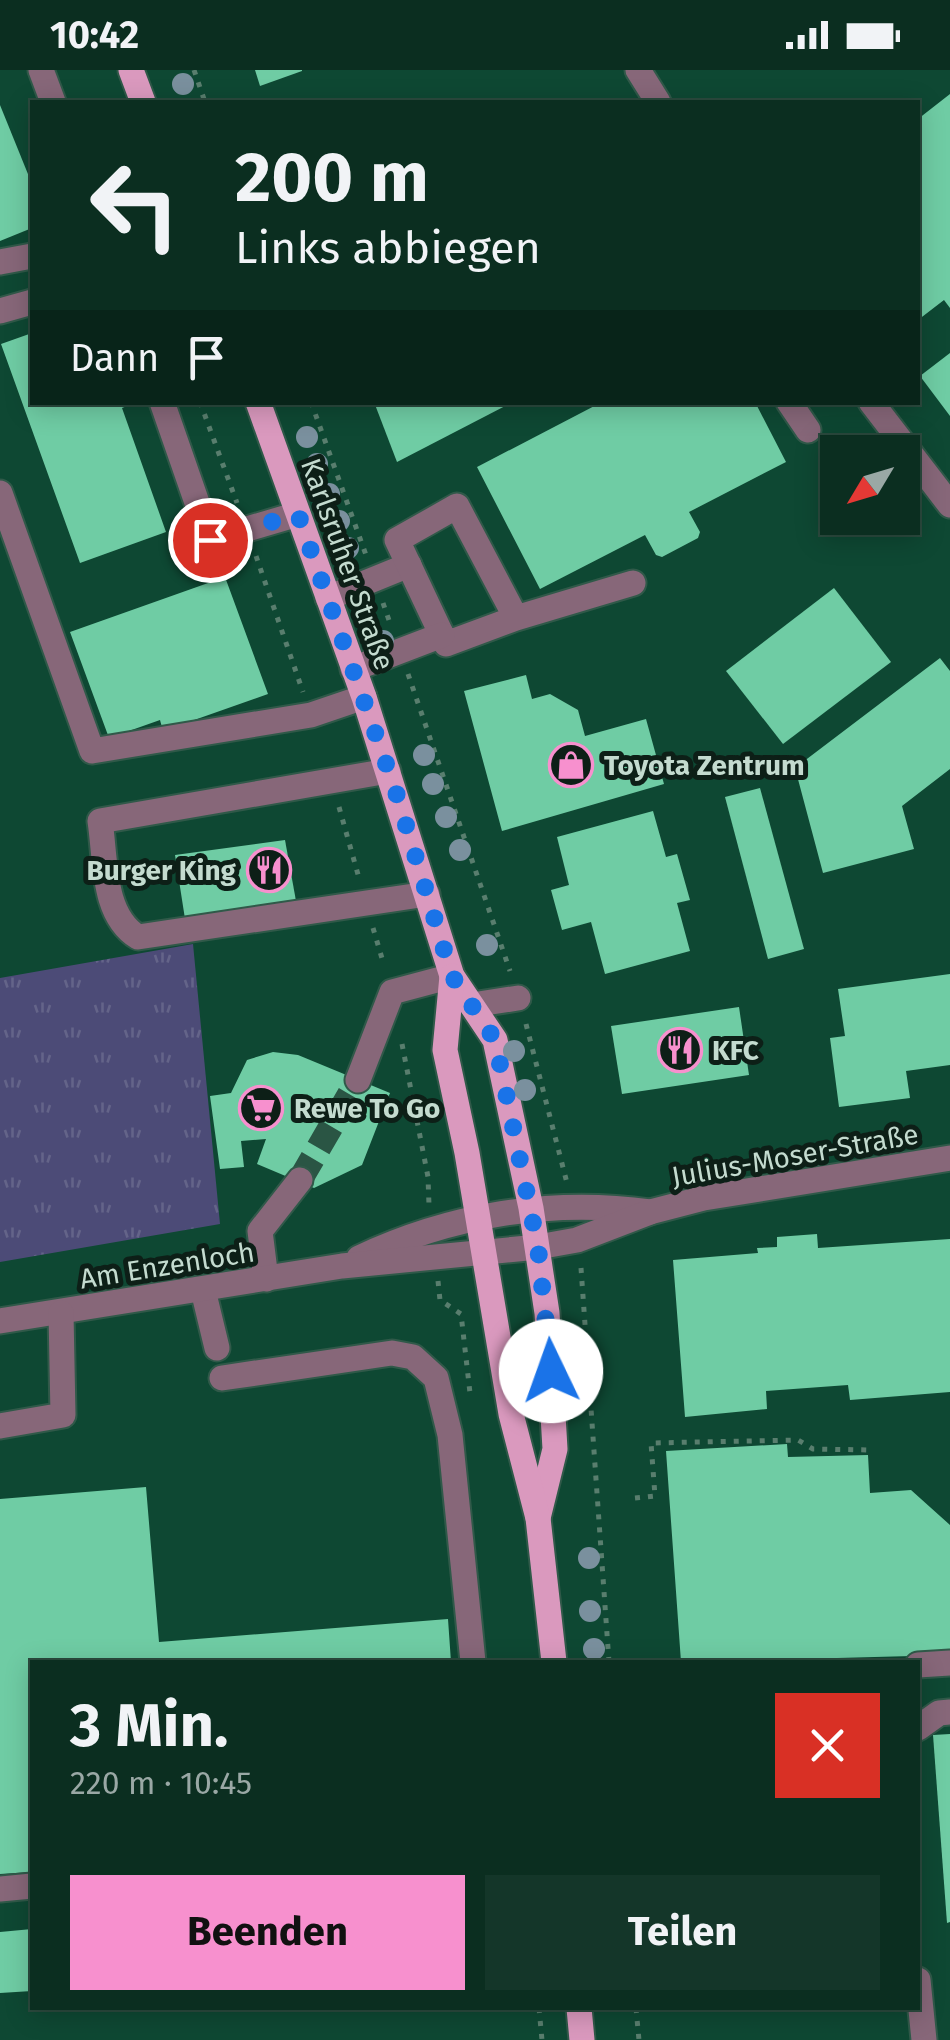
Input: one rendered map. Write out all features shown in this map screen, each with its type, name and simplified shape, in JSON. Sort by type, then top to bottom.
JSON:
[{"type":"main road","points":[[131,70],[142,100]]},
{"type":"main road","name":"Karlsruher Straße","points":[[259,405],[364,698],[452,976],[495,1040],[531,1208],[547,1313],[554,1449],[538,1518]]},
{"type":"main road","name":"Karlsruher Straße","points":[[452,976],[444,1050],[479,1217],[511,1414],[538,1518],[554,1660]]},
{"type":"main road","points":[[579,2010],[582,2040]]},
{"type":"street","points":[[41,70],[52,100]]},
{"type":"street","points":[[638,70],[657,100]]},
{"type":"street","points":[[0,310],[30,302]]},
{"type":"street","points":[[163,405],[210,540],[298,514]]},
{"type":"street","points":[[791,405],[808,430]]},
{"type":"street","points":[[873,405],[950,505]]},
{"type":"street","points":[[0,493],[92,751],[310,715],[364,698]]},
{"type":"street","points":[[516,618],[457,506],[398,540],[446,644],[516,618],[632,584]]},
{"type":"street","points":[[328,598],[409,564]]},
{"type":"street","points":[[354,669],[442,635]]},
{"type":"street","points":[[388,771],[100,822],[112,904],[122,927],[138,936],[367,906],[427,894]]},
{"type":"street","points":[[358,1080],[392,992],[452,976]]},
{"type":"street","points":[[472,1005],[518,998]]},
{"type":"street","name":"Julius-Moser-Straße","points":[[485,1256],[577,1240],[650,1212],[704,1198],[950,1158]]},
{"type":"street","points":[[266,1280],[260,1231],[300,1180]]},
{"type":"street","name":"Julius-Moser-Straße","points":[[531,1208],[592,1204],[650,1212]]},
{"type":"street","name":"Am Enzenloch","points":[[342,1266],[379,1249],[479,1217],[531,1208]]},
{"type":"street","name":"Am Enzenloch","points":[[0,1320],[342,1266],[485,1256]]},
{"type":"street","points":[[203,1290],[217,1348]]},
{"type":"street","points":[[0,1426],[63,1415],[61,1312]]},
{"type":"street","points":[[222,1378],[392,1353],[413,1357],[436,1378],[450,1435],[473,1660]]},
{"type":"street","points":[[920,1665],[950,1663]]},
{"type":"street","points":[[920,1726],[938,1713],[950,1712]]},
{"type":"street","points":[[0,1889],[30,1886]]},
{"type":"street","points":[[920,2000],[924,2040]]},
{"type":"path","points":[[194,70],[204,100]]},
{"type":"path","points":[[635,1498],[655,1496],[651,1443],[798,1440],[812,1449],[871,1450]]},
{"type":"path","points":[[539,2010],[542,2040]]},
{"type":"path","points":[[636,2010],[639,2040]]},
{"type":"shaded area","points":[[0,70],[950,70],[950,2040],[0,2040]]},
{"type":"green space","points":[[193,944],[220,1224],[0,1262],[0,978]]},
{"type":"building","points":[[255,70],[302,70],[302,71],[260,86]]},
{"type":"building","points":[[950,94],[950,308],[944,300],[920,318],[920,117]]},
{"type":"building","points":[[0,105],[30,179],[30,229],[0,241]]},
{"type":"building","points":[[30,334],[30,405],[130,405],[122,408],[166,532],[80,563],[1,344]]},
{"type":"building","points":[[950,353],[950,416],[920,376]]},
{"type":"building","points":[[375,405],[507,405],[397,462]]},
{"type":"building","points":[[596,405],[757,405],[786,462],[689,512],[700,532],[698,538],[662,557],[656,555],[645,535],[540,589],[477,467]]},
{"type":"building","points":[[225,577],[268,694],[163,731],[160,720],[109,738],[70,632]]},
{"type":"building","points":[[834,588],[891,662],[783,744],[726,671]]},
{"type":"building","points":[[940,658],[950,671],[950,769],[902,806],[914,849],[823,873],[795,768]]},
{"type":"building","name":"Toyota Zentrum","points":[[526,675],[532,699],[550,694],[578,710],[585,736],[646,719],[664,784],[502,831],[464,691]]},
{"type":"building","points":[[760,788],[804,949],[768,959],[725,797]]},
{"type":"building","points":[[653,811],[666,857],[677,854],[690,900],[677,903],[690,951],[605,974],[591,922],[562,930],[551,890],[569,885],[557,837]]},
{"type":"building","points":[[285,840],[296,901],[185,919],[175,855]]},
{"type":"building","points":[[950,974],[950,1065],[906,1071],[910,1098],[839,1107],[830,1038],[845,1036],[838,989]]},
{"type":"building","name":"KFC","points":[[739,1007],[749,1075],[622,1094],[611,1026]]},
{"type":"building","points":[[273,1052],[298,1055],[390,1093],[362,1165],[314,1188],[257,1164],[266,1139],[241,1141],[244,1167],[220,1169],[210,1096],[231,1093],[247,1060]]},
{"type":"building","points":[[817,1234],[818,1248],[950,1239],[950,1392],[850,1400],[848,1385],[766,1391],[767,1409],[685,1417],[673,1260],[758,1253],[757,1248],[777,1247],[777,1237]]},
{"type":"building","points":[[787,1444],[788,1457],[868,1455],[870,1493],[911,1490],[950,1525],[950,1655],[681,1660],[666,1451]]},
{"type":"building","points":[[146,1487],[159,1642],[448,1619],[451,1660],[30,1660],[30,1872],[0,1874],[0,1499]]},
{"type":"building","points":[[950,1734],[950,1922],[947,1923],[933,1735]]},
{"type":"building","points":[[30,1929],[30,1991],[0,1993],[0,1932]]},
{"type":"tunnel","points":[[300,1180],[358,1080]]},
{"type":"place","name":"Toyota Zentrum","points":[[571,765]]},
{"type":"place","name":"Burger King","points":[[269,870]]},
{"type":"place","name":"KFC","points":[[680,1050]]},
{"type":"place","name":"Rewe To Go","points":[[261,1108]]},
{"type":"route","points":[[210,540],[298,514],[395,789],[452,976],[495,1040],[538,1247],[551,1371]]}]
